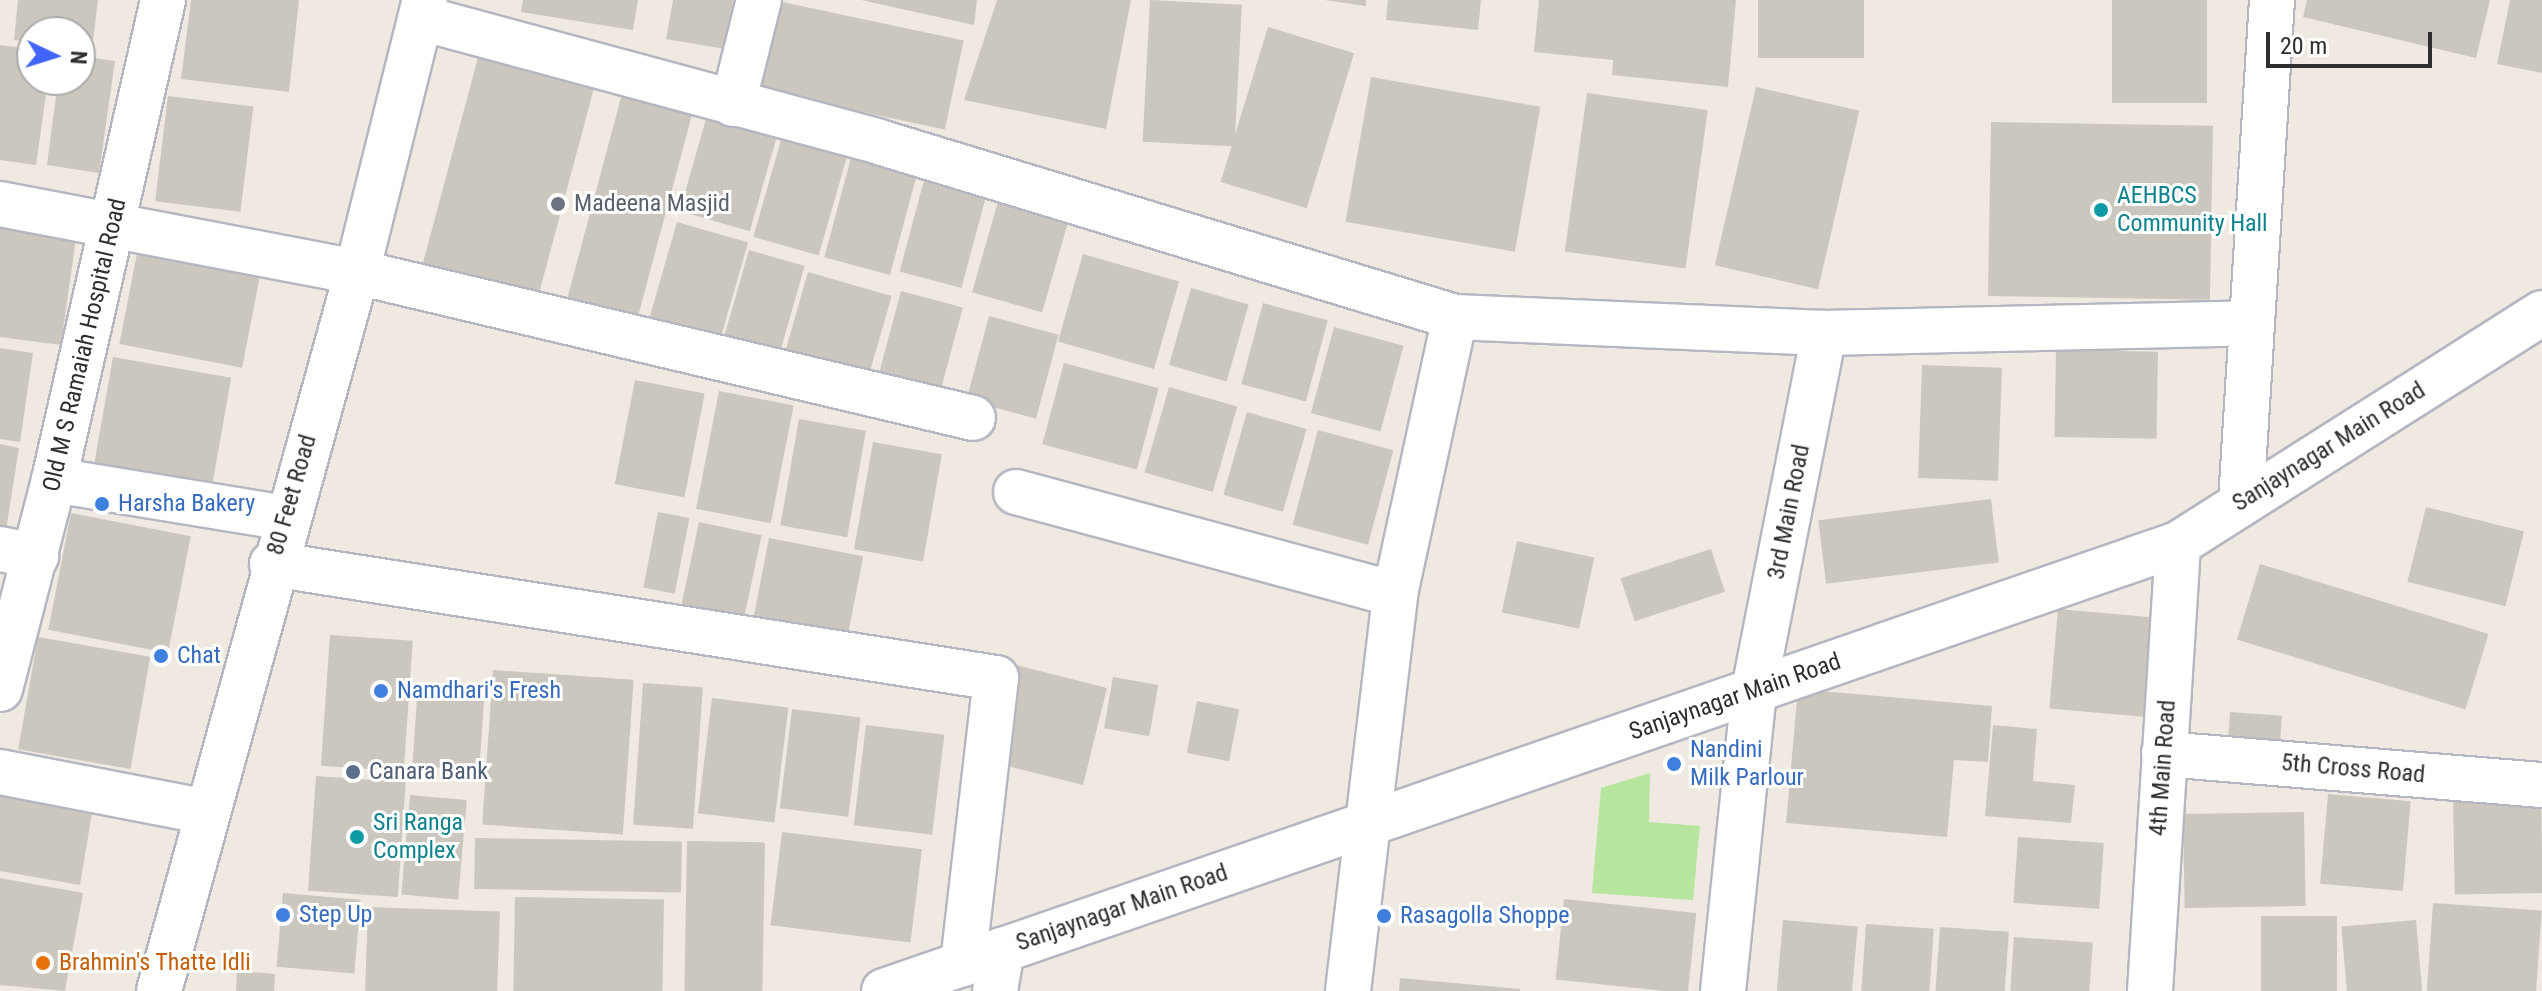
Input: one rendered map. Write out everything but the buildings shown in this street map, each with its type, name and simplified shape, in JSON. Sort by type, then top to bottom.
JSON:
[{"type":"street","name":"Old M S Ramaiah Hospital Road","points":[[0,689],[18,552],[54,480],[163,0]]},
{"type":"street","points":[[733,104],[759,0]]},
{"type":"street","points":[[2241,502],[2272,0]]},
{"type":"street","points":[[423,9],[733,104],[879,142],[1455,317],[1824,333],[2252,323]]},
{"type":"street","name":"80 Feet Road","points":[[159,991],[272,564],[357,272],[423,9]]},
{"type":"street","points":[[0,204],[357,272],[973,418]]},
{"type":"street","name":"Sanjaynagar Main Road","points":[[884,991],[986,968],[1371,823],[2178,544],[2542,313]]},
{"type":"street","points":[[1348,991],[1371,823],[1395,594],[1455,317]]},
{"type":"street","name":"3rd Main Road","points":[[1723,991],[1754,690],[1824,333]]},
{"type":"street","points":[[54,480],[285,518]]},
{"type":"street","points":[[1016,492],[1395,594]]},
{"type":"street","name":"4th Main Road","points":[[2150,991],[2178,544]]},
{"type":"street","points":[[272,564],[996,678],[986,968]]},
{"type":"street","name":"5th Cross Road","points":[[2164,754],[2542,785]]},
{"type":"street","points":[[0,772],[207,812]]},
{"type":"green space","points":[[1650,773],[1649,822],[1700,826],[1693,900],[1592,893],[1601,788]]},
{"type":"place","name":"Madeena Masjid","points":[[558,204]]},
{"type":"place","name":"AEHBCS Community Hall","points":[[2101,210]]},
{"type":"place","name":"Harsha Bakery","points":[[102,504]]},
{"type":"place","name":"Chat","points":[[161,656]]},
{"type":"place","name":"Namdhari's Fresh","points":[[381,691]]},
{"type":"place","name":"Nandini Milk Parlour","points":[[1674,764]]},
{"type":"place","name":"Canara Bank","points":[[353,772]]},
{"type":"place","name":"Sri Ranga Complex","points":[[357,837]]},
{"type":"place","name":"Step Up","points":[[283,915]]},
{"type":"place","name":"Rasagolla Shoppe","points":[[1384,916]]},
{"type":"place","name":"Brahmin's Thatte Idli","points":[[43,963]]}]
